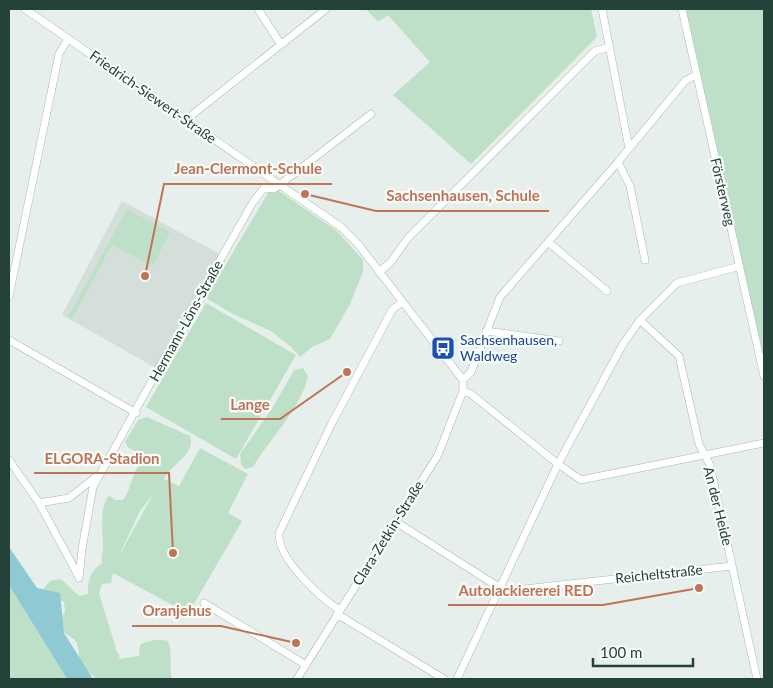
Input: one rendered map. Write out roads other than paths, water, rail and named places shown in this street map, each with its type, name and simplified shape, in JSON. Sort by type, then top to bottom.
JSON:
[{"type":"street","name":"Friedrich-Siewert-Straße","points":[[25,9],[341,227],[379,272],[463,380]]},
{"type":"street","points":[[258,9],[280,43]]},
{"type":"street","points":[[187,122],[193,114],[280,43],[326,9]]},
{"type":"street","points":[[602,9],[629,148]]},
{"type":"street","name":"Försterweg","points":[[682,9],[764,376]]},
{"type":"street","points":[[9,296],[59,54],[68,39]]},
{"type":"street","points":[[379,272],[390,263],[408,238],[595,51],[610,46]]},
{"type":"street","points":[[463,380],[471,372],[500,297],[686,81],[696,75]]},
{"type":"street","name":"Hermann-Löns-Straße","points":[[102,472],[69,498],[39,503],[79,578],[90,496],[256,196],[264,188],[274,189],[280,185],[371,114]]},
{"type":"street","points":[[618,162],[630,186],[645,260]]},
{"type":"street","points":[[548,242],[607,291]]},
{"type":"street","points":[[456,679],[558,464],[624,344],[640,320],[677,283],[740,266]]},
{"type":"street","points":[[402,302],[392,310],[331,425],[280,529],[279,537],[283,553],[295,569],[338,612],[444,679]]},
{"type":"street","name":"An der Heide","points":[[640,320],[679,356],[699,444],[710,465],[757,679]]},
{"type":"street","points":[[486,331],[559,341]]},
{"type":"street","points":[[9,340],[136,413]]},
{"type":"street","name":"Clara-Zetkin-Straße","points":[[297,679],[438,455],[463,391],[463,380]]},
{"type":"street","points":[[463,391],[470,394],[581,480],[764,443]]},
{"type":"street","points":[[9,460],[39,503]]},
{"type":"street","name":"Reicheltstraße","points":[[396,522],[505,591],[732,566]]},
{"type":"street","points":[[204,603],[306,665]]},
{"type":"water","points":[[9,547],[37,588],[60,593],[64,633],[93,679],[67,679],[9,585]]},
{"type":"place","name":"Sachsenhausen, Schule","points":[[305,194]]},
{"type":"place","name":"Jean-Clermont-Schule","points":[[145,276]]},
{"type":"place","name":"Sachsenhausen, Waldweg","points":[[443,348]]},
{"type":"place","name":"Lange","points":[[347,372]]},
{"type":"place","name":"ELGORA-Stadion","points":[[173,553]]},
{"type":"place","name":"Autolackiererei RED","points":[[699,588]]},
{"type":"place","name":"Oranjehus","points":[[296,643]]}]
